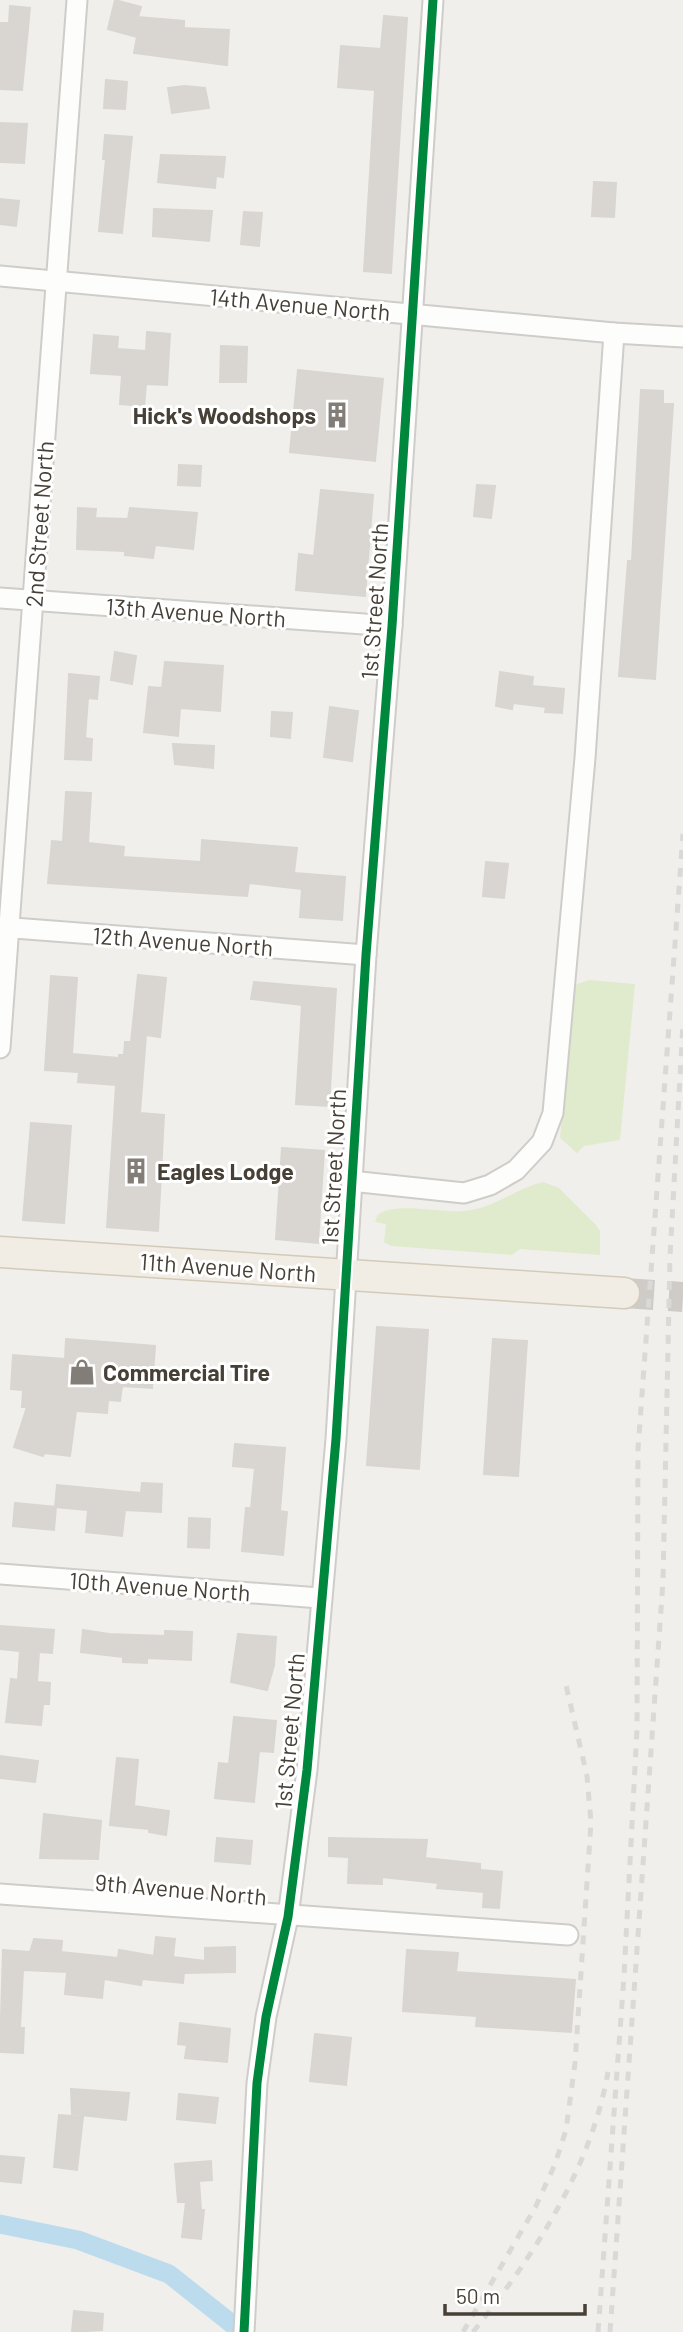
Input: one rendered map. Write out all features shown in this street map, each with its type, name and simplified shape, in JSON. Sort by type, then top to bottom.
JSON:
[{"type":"main road","name":"11th Avenue North","points":[[0,1252],[624,1293]]},
{"type":"street","name":"2nd Street North","points":[[0,1048],[4,927],[33,600],[77,0]]},
{"type":"street","name":"1st Street North","points":[[244,2332],[257,2083],[266,2017],[288,1917],[307,1770],[347,1275],[366,955],[392,626],[433,0]]},
{"type":"street","name":"14th Avenue North","points":[[0,276],[614,334],[683,337]]},
{"type":"street","points":[[351,1181],[464,1193],[490,1185],[516,1170],[542,1142],[553,1113],[585,758],[614,334]]},
{"type":"street","name":"13th Avenue North","points":[[0,598],[392,626]]},
{"type":"street","name":"12th Avenue North","points":[[4,927],[366,955]]},
{"type":"street","name":"10th Avenue North","points":[[0,1574],[320,1598]]},
{"type":"street","name":"9th Avenue North","points":[[0,1894],[288,1917],[568,1935]]},
{"type":"green space","points":[[589,980],[635,984],[620,1140],[584,1146],[577,1153],[560,1138],[574,985]]},
{"type":"green space","points":[[543,1182],[559,1188],[596,1225],[600,1231],[600,1255],[520,1249],[512,1255],[391,1246],[384,1242],[386,1224],[375,1222],[377,1216],[394,1209],[473,1210]]},
{"type":"building","points":[[115,0],[141,7],[138,17],[184,21],[184,28],[229,30],[227,65],[134,53],[137,37],[108,29]]},
{"type":"building","points":[[10,6],[30,8],[22,90],[0,89],[0,23],[9,23]]},
{"type":"building","points":[[384,16],[407,18],[391,273],[364,271],[375,90],[338,87],[341,46],[381,49]]},
{"type":"building","points":[[106,80],[127,82],[125,109],[104,108]]},
{"type":"building","points":[[168,88],[205,88],[209,108],[172,113]]},
{"type":"building","points":[[0,123],[27,124],[24,163],[0,162]]},
{"type":"building","points":[[105,135],[132,137],[122,233],[99,231],[106,159],[103,159]]},
{"type":"building","points":[[161,155],[225,157],[223,177],[216,176],[215,188],[158,182]]},
{"type":"building","points":[[594,182],[616,183],[614,217],[592,216]]},
{"type":"building","points":[[0,199],[19,201],[16,226],[0,224]]},
{"type":"building","points":[[154,209],[212,211],[209,241],[153,236]]},
{"type":"building","points":[[244,212],[262,213],[259,246],[241,244]]},
{"type":"building","points":[[147,332],[170,334],[167,385],[146,384],[144,406],[120,404],[122,375],[91,373],[94,335],[118,337],[117,349],[146,351]]},
{"type":"building","points":[[221,346],[247,347],[246,382],[220,382]]},
{"type":"building","name":"Hick's Woodshops","points":[[298,370],[383,379],[375,461],[290,452]]},
{"type":"building","points":[[641,390],[663,391],[663,404],[673,404],[655,679],[619,676],[628,561],[632,561]]},
{"type":"building","points":[[179,465],[201,466],[200,486],[178,485]]},
{"type":"building","points":[[477,485],[495,486],[491,518],[474,516]]},
{"type":"building","points":[[321,490],[373,495],[365,596],[296,590],[299,554],[314,556]]},
{"type":"building","points":[[78,508],[96,509],[95,518],[128,519],[130,508],[197,513],[193,549],[155,545],[153,558],[125,555],[125,551],[77,549]]},
{"type":"building","points":[[115,652],[136,656],[132,684],[111,680]]},
{"type":"building","points":[[165,662],[223,666],[220,711],[180,708],[178,736],[144,732],[149,687],[162,688]]},
{"type":"building","points":[[500,672],[533,677],[532,686],[564,689],[562,713],[545,712],[546,707],[513,703],[512,709],[496,706]]},
{"type":"building","points":[[69,674],[99,677],[97,699],[88,698],[85,738],[92,739],[91,760],[65,759]]},
{"type":"building","points":[[330,707],[358,711],[352,761],[324,757]]},
{"type":"building","points":[[272,712],[292,713],[290,738],[271,736]]},
{"type":"building","points":[[173,744],[214,746],[213,768],[175,764]]},
{"type":"building","points":[[66,792],[91,793],[88,843],[124,847],[123,857],[201,862],[202,840],[297,848],[294,873],[345,877],[342,920],[300,917],[302,889],[249,883],[247,896],[48,883],[52,841],[63,842]]},
{"type":"building","points":[[486,862],[508,864],[504,898],[483,896]]},
{"type":"building","points":[[138,975],[166,978],[160,1037],[146,1035],[140,1113],[164,1115],[158,1231],[107,1227],[116,1085],[78,1082],[79,1072],[45,1070],[51,976],[77,978],[72,1054],[119,1058],[119,1055],[124,1055],[125,1042],[131,1042]]},
{"type":"building","points":[[254,982],[336,989],[329,1106],[296,1104],[302,1005],[251,999]]},
{"type":"building","points":[[31,1123],[71,1126],[64,1223],[23,1220]]},
{"type":"building","points":[[282,1148],[324,1151],[318,1243],[276,1239]]},
{"type":"building","points":[[377,1327],[428,1330],[419,1469],[367,1465]]},
{"type":"building","name":"Commercial Tire","points":[[66,1339],[155,1346],[152,1388],[122,1386],[120,1401],[108,1400],[107,1413],[76,1411],[70,1456],[44,1453],[43,1456],[14,1447],[27,1407],[22,1407],[23,1390],[11,1389],[13,1355],[65,1359]]},
{"type":"building","points":[[493,1339],[527,1341],[518,1476],[484,1474]]},
{"type":"building","points":[[235,1444],[285,1448],[280,1511],[287,1512],[283,1555],[242,1551],[246,1508],[251,1508],[255,1468],[233,1466]]},
{"type":"building","points":[[142,1483],[162,1484],[161,1512],[125,1510],[122,1536],[86,1532],[88,1510],[55,1507],[57,1485],[141,1493]]},
{"type":"building","points":[[15,1503],[56,1507],[54,1530],[13,1526]]},
{"type":"building","points":[[189,1518],[210,1519],[209,1548],[188,1547]]},
{"type":"building","points":[[0,1626],[54,1630],[52,1653],[39,1652],[37,1682],[50,1683],[49,1704],[43,1704],[41,1725],[6,1722],[11,1679],[18,1680],[20,1651],[0,1649]]},
{"type":"building","points":[[83,1630],[165,1636],[165,1631],[192,1632],[191,1660],[147,1658],[147,1663],[123,1662],[123,1657],[81,1652]]},
{"type":"building","points":[[238,1634],[276,1637],[274,1665],[267,1690],[231,1682]]},
{"type":"building","points":[[234,1717],[276,1721],[273,1752],[259,1751],[254,1802],[215,1798],[219,1763],[229,1764]]},
{"type":"building","points":[[0,1756],[38,1761],[35,1782],[0,1778]]},
{"type":"building","points":[[117,1758],[138,1760],[134,1806],[169,1811],[166,1835],[149,1832],[149,1829],[110,1825]]},
{"type":"building","points":[[44,1814],[101,1821],[98,1859],[40,1858]]},
{"type":"building","points":[[217,1838],[252,1841],[250,1864],[215,1861]]},
{"type":"building","points":[[329,1838],[427,1840],[425,1858],[480,1864],[480,1870],[502,1872],[499,1908],[483,1907],[484,1892],[437,1888],[438,1883],[382,1877],[382,1884],[348,1883],[349,1857],[329,1856]]},
{"type":"building","points":[[156,1937],[175,1939],[173,1957],[205,1961],[205,1948],[235,1947],[235,1972],[184,1973],[183,1983],[142,1979],[141,1985],[104,1979],[102,1998],[65,1994],[67,1972],[23,1970],[20,2028],[24,2028],[23,2053],[0,2052],[3,1950],[30,1952],[34,1939],[62,1941],[61,1952],[118,1958],[119,1950],[154,1956]]},
{"type":"building","points":[[407,1950],[458,1953],[456,1972],[575,1980],[571,2032],[476,2026],[477,2016],[403,2011]]},
{"type":"building","points":[[180,2023],[230,2029],[227,2062],[185,2058],[187,2045],[178,2044]]},
{"type":"building","points":[[315,2034],[351,2038],[346,2085],[310,2081]]},
{"type":"building","points":[[71,2089],[129,2093],[126,2120],[72,2114]]},
{"type":"building","points":[[179,2094],[218,2098],[215,2123],[177,2119]]},
{"type":"building","points":[[59,2115],[83,2117],[77,2170],[54,2167]]},
{"type":"building","points":[[0,2156],[24,2158],[21,2183],[0,2181]]},
{"type":"building","points":[[211,2161],[212,2180],[199,2181],[201,2210],[204,2210],[201,2239],[182,2237],[186,2202],[178,2202],[175,2164]]},
{"type":"building","points":[[74,2311],[103,2314],[102,2330],[72,2332]]},
{"type":"waterway","points":[[0,2224],[78,2240],[169,2274],[242,2332]]},
{"type":"tunnel","points":[[624,1293],[683,1297]]},
{"type":"railway","points":[[598,2332],[624,1976],[637,1729],[638,1449],[683,834]]},
{"type":"railway","points":[[610,2332],[663,1581],[670,1256],[683,1023]]},
{"type":"railway","points":[[463,2332],[536,2206],[555,2164],[566,2130],[575,2063],[591,1822],[587,1776],[566,1685]]},
{"type":"railway","points":[[473,2332],[517,2273],[557,2210],[588,2143],[608,2072]]},
{"type":"cycle path","points":[[244,2332],[257,2083],[266,2017],[288,1917],[307,1770],[336,1439],[366,955],[392,626],[433,0]]},
{"type":"place","name":"Hick's Woodshops","points":[[337,415]]},
{"type":"place","name":"Eagles Lodge","points":[[136,1171]]},
{"type":"place","name":"Commercial Tire","points":[[82,1372]]}]
